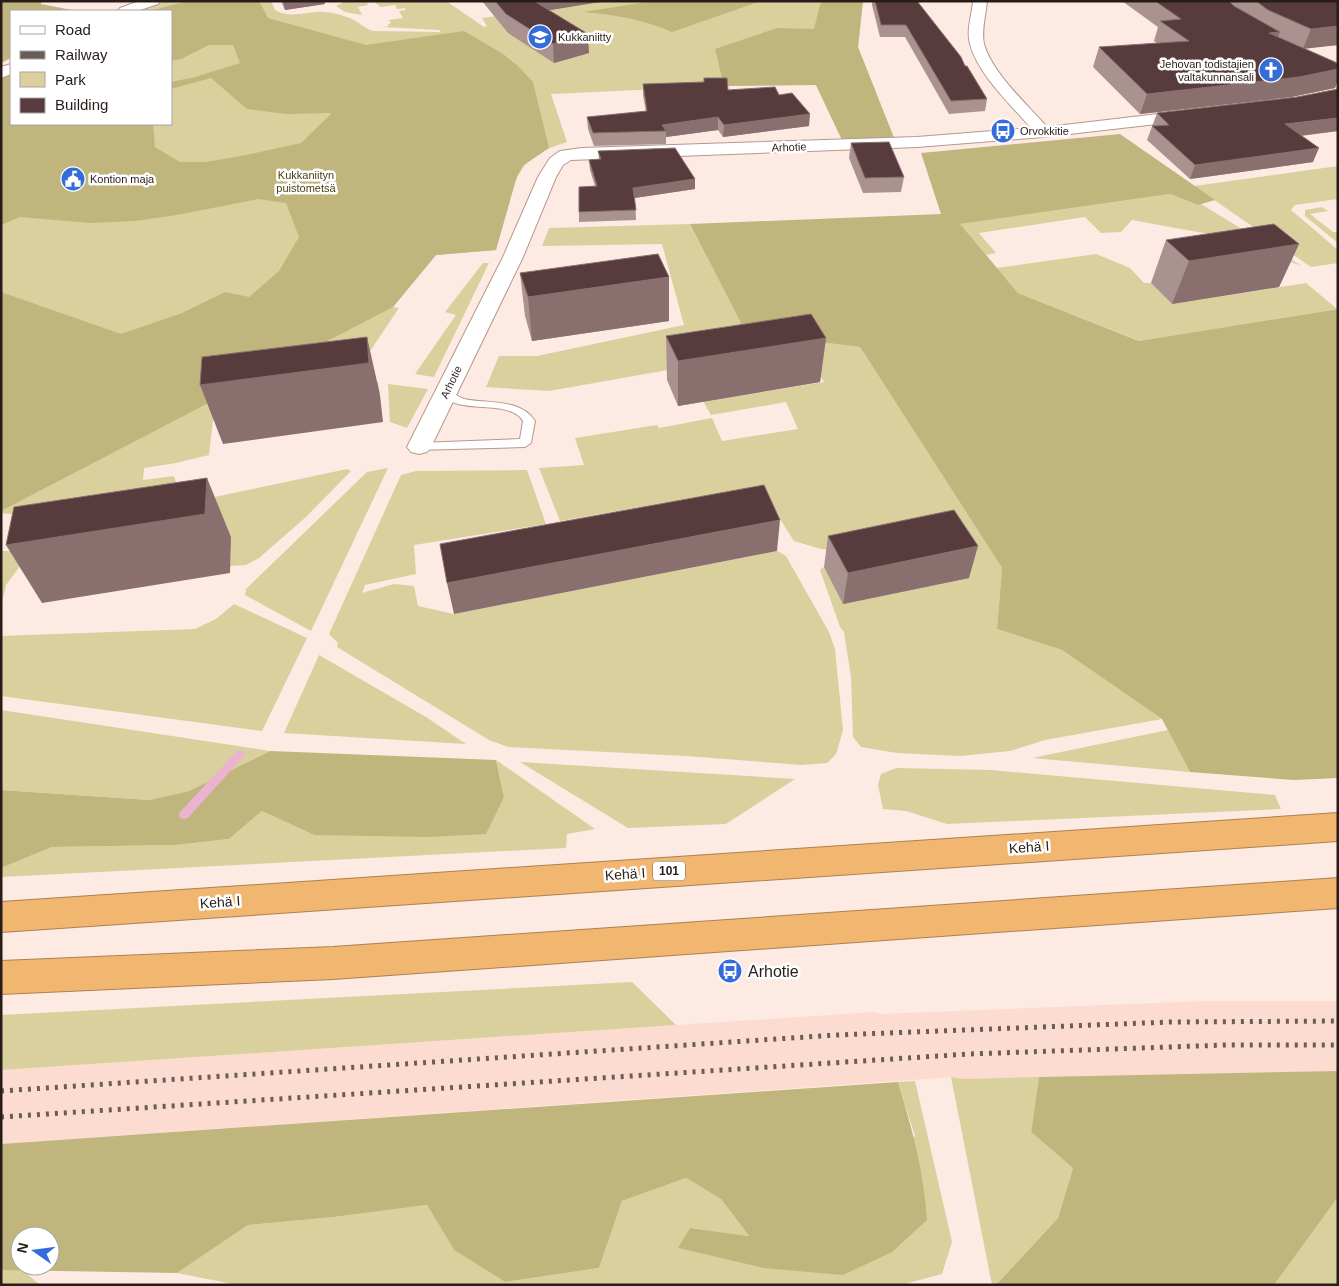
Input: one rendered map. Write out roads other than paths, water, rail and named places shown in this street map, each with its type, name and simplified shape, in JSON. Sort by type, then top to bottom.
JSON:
[{"type":"highway","name":"Kehä I","points":[[1,917],[1338,827]]},
{"type":"highway","points":[[1,978],[333,963],[1338,893]]},
{"type":"street","points":[[128,10],[153,1]]},
{"type":"street","points":[[980,1],[977,38],[979,50],[995,75],[1043,132]]},
{"type":"street","name":"Arhotie","points":[[419,447],[513,257],[547,177],[556,162],[566,155],[889,144],[1043,132],[1208,114]]},
{"type":"lane","points":[[419,447],[525,443],[529,420],[524,413],[511,408],[461,402],[446,394]]},
{"type":"waterway","points":[[184,815],[240,754]]},
{"type":"railway","points":[[1,1091],[836,1035],[1170,1022],[1338,1021]]},
{"type":"railway","points":[[1,1117],[969,1054],[1226,1045],[1338,1045]]},
{"type":"place","name":"Kukkaniitty","points":[[540,37]]},
{"type":"place","name":"Jehovan todistajien valtakunnansali","points":[[1271,70]]},
{"type":"place","name":"Orvokkitie","points":[[1003,131]]},
{"type":"place","name":"Kontion maja","points":[[73,179]]},
{"type":"place","name":"Arhotie","points":[[730,971]]},
{"type":"park label","name":"Kukkaniityn puistometsä","points":[[306,181]]}]
